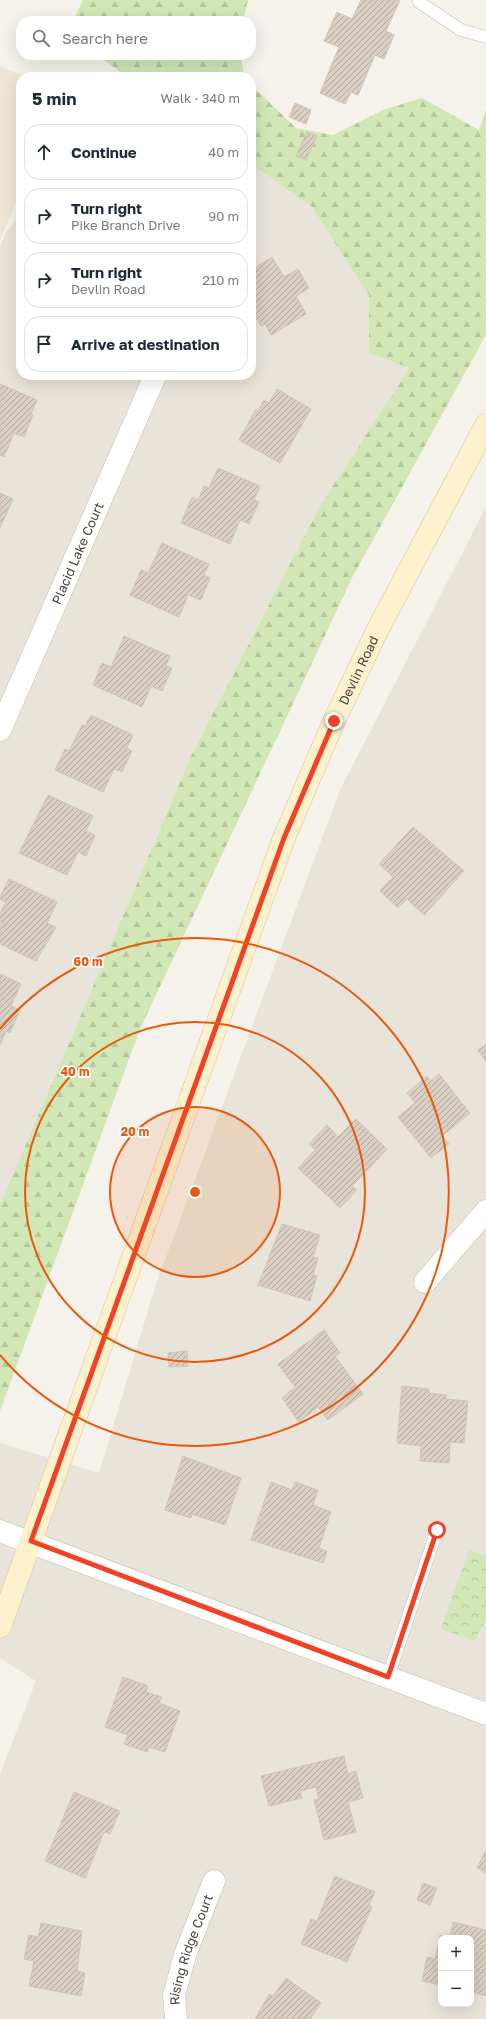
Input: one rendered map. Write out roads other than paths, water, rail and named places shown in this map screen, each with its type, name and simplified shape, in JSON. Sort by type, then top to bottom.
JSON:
[{"type":"main road","name":"Devlin Road","points":[[0,1627],[284,838],[334,721],[378,629],[486,425]]},
{"type":"street","name":"Placid Lake Court","points":[[0,730],[153,380]]},
{"type":"street","points":[[425,1282],[486,1211]]},
{"type":"street","points":[[0,1531],[31,1541],[486,1714]]},
{"type":"street","name":"Rising Ridge Court","points":[[176,2019],[174,1995],[182,1966],[214,1881]]},
{"type":"lane","points":[[419,2],[461,30],[486,37]]},
{"type":"lane","points":[[388,1677],[437,1530]]}]
